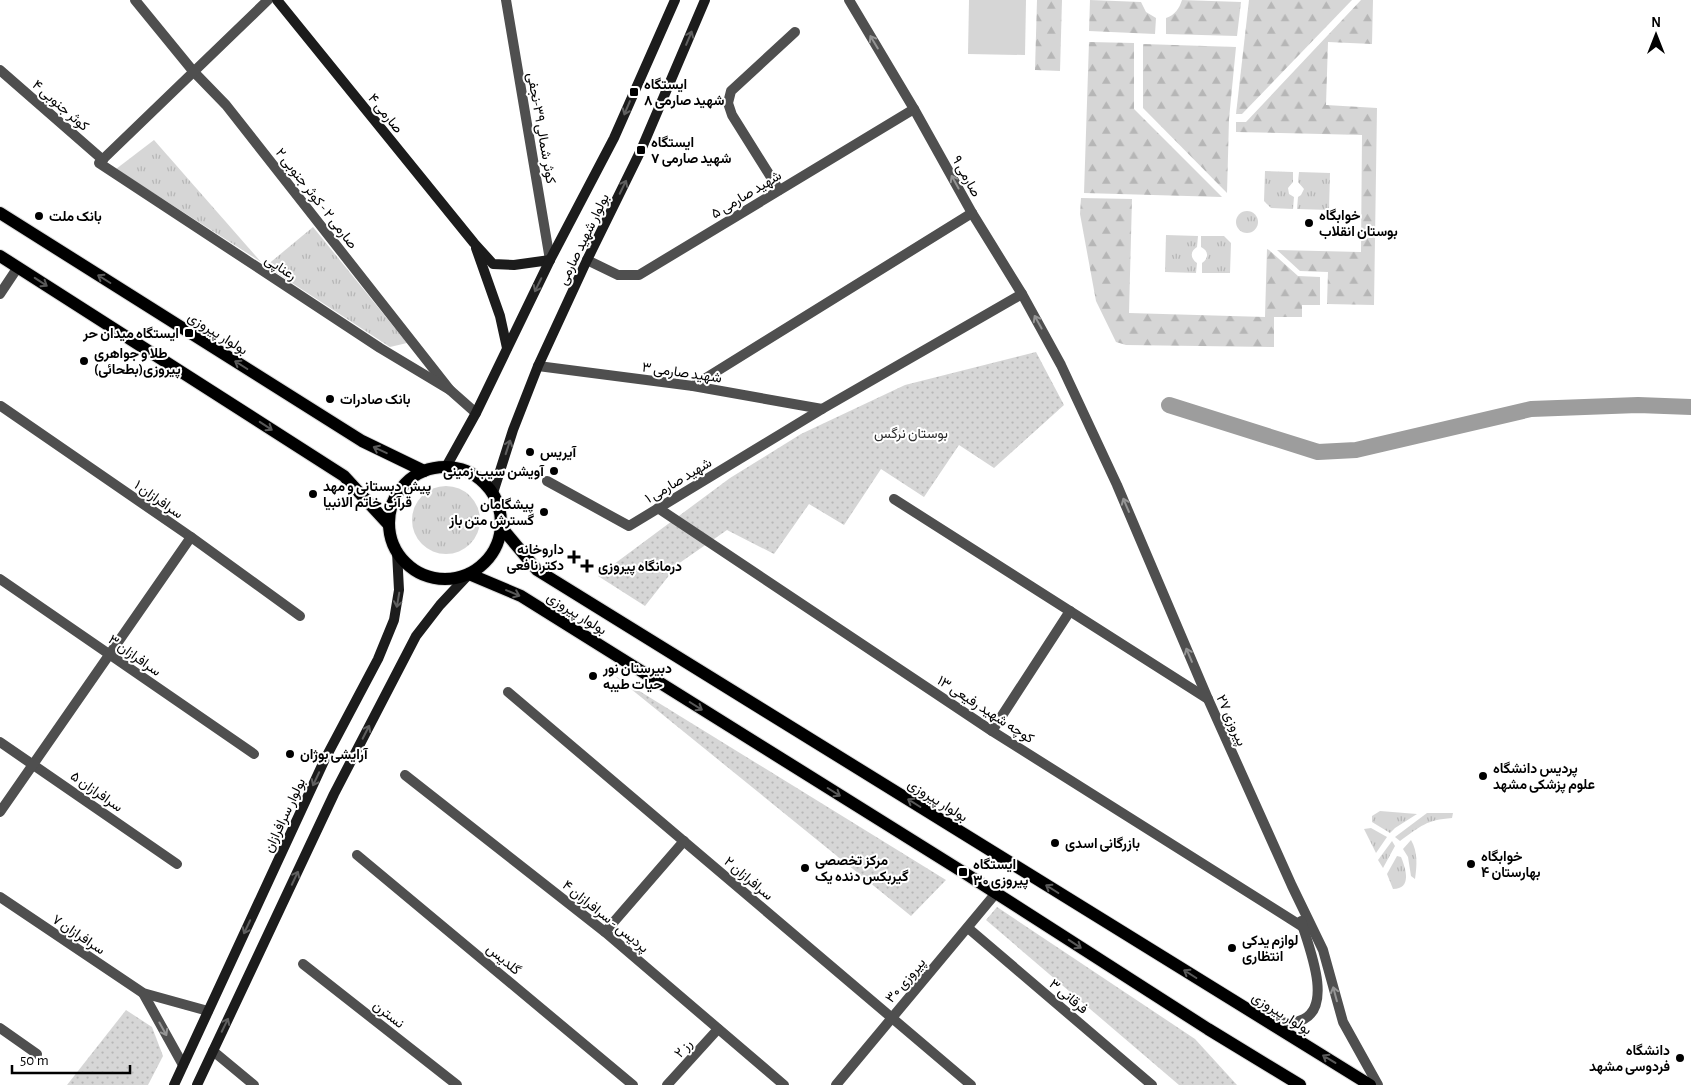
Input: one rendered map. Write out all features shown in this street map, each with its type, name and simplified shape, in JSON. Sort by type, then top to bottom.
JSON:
[{"type":"main road","name":"صارمی ۴","points":[[277,0],[474,243]]},
{"type":"main road","name":"بولوار شهید صارمی","points":[[446,467],[476,413],[550,260],[614,138],[675,0]]},
{"type":"main road","name":"بولوار شهید صارمی","points":[[493,493],[513,430],[538,366],[641,150],[705,0]]},
{"type":"main road","name":"بولوار پیروزی","points":[[0,213],[362,441],[424,471]]},
{"type":"main road","points":[[474,243],[494,264],[514,266],[550,260]]},
{"type":"main road","points":[[474,243],[500,316],[507,348]]},
{"type":"main road","points":[[0,256],[344,476],[389,525]]},
{"type":"main road","points":[[197,1085],[334,794],[416,636],[440,605],[468,574],[481,566],[491,555],[498,542],[501,527],[500,510],[493,493],[484,482],[473,474],[460,469],[446,467],[424,471],[409,480],[398,492],[391,508],[389,525],[391,539],[397,552],[408,564],[421,573],[436,578],[453,578],[468,574]]},
{"type":"main road","name":"بولوار پیروزی","points":[[501,527],[537,570],[1370,1085]]},
{"type":"main road","name":"بولوار سرافرازان","points":[[174,1085],[325,759],[378,659],[394,620],[400,590],[397,552]]},
{"type":"main road","name":"بولوار پیروزی","points":[[468,574],[521,596],[1300,1085]]},
{"type":"street","name":"صارمی ۲ - کوثر جنوبی ۲","points":[[135,0],[193,71],[226,105],[450,390],[476,413]]},
{"type":"street","points":[[101,162],[268,0]]},
{"type":"street","name":"کوثر شمالی ۳۹-نجفی","points":[[506,0],[550,260]]},
{"type":"street","name":"صارمی ۹","points":[[849,0],[914,109],[972,214],[1022,294],[1061,365]]},
{"type":"street","points":[[779,190],[732,115],[728,103],[731,91],[795,32]]},
{"type":"street","name":"کوثر جنوبی ۴","points":[[0,70],[101,162]]},
{"type":"street","name":"شهید صارمی ۵","points":[[587,260],[618,275],[639,275],[914,109]]},
{"type":"street","name":"رعناپی","points":[[101,162],[380,348],[450,390]]},
{"type":"street","points":[[693,386],[972,214]]},
{"type":"street","points":[[0,294],[18,267]]},
{"type":"street","name":"شهید صارمی ۱","points":[[547,481],[629,526],[822,409],[1022,294]]},
{"type":"street","name":"پیروزی ۲۷","points":[[1061,365],[1117,485],[1208,700],[1323,950],[1343,1022],[1378,1085]]},
{"type":"street","name":"شهید صارمی ۳","points":[[538,366],[693,386],[822,409]]},
{"type":"street","name":"سرافرازان ۱","points":[[2,406],[300,616]]},
{"type":"street","points":[[894,499],[1208,700]]},
{"type":"street","name":"کوچه شهید رفیعی ۱۳","points":[[658,508],[992,731],[1303,927]]},
{"type":"street","points":[[0,812],[190,537]]},
{"type":"street","name":"سرافرازان ۳","points":[[0,579],[254,754]]},
{"type":"street","points":[[992,731],[1070,611]]},
{"type":"street","name":"سرافرازان ۲","points":[[508,692],[972,1085]]},
{"type":"street","name":"سرافرازان ۵","points":[[0,742],[177,864]]},
{"type":"street","name":"پردیس - سرافرازان ۴","points":[[405,775],[605,932],[784,1085]]},
{"type":"street","points":[[605,932],[684,841]]},
{"type":"street","name":"گلدیس","points":[[357,854],[633,1085]]},
{"type":"street","points":[[1269,1022],[1294,1023],[1305,1019],[1313,1011],[1317,1000],[1318,984],[1292,886]]},
{"type":"street","name":"پیروزی ۳۰","points":[[836,1085],[996,893]]},
{"type":"street","name":"سرافرازان ۷","points":[[0,897],[143,993]]},
{"type":"street","name":"فرقانی ۳","points":[[968,928],[1152,1085]]},
{"type":"street","name":"نسترن","points":[[303,964],[457,1085]]},
{"type":"street","points":[[143,993],[208,1011]]},
{"type":"street","points":[[143,993],[183,1065]]},
{"type":"street","points":[[0,1028],[38,1054]]},
{"type":"street","name":"رز ۲","points":[[668,1085],[718,1029]]},
{"type":"street","points":[[213,1051],[254,1085]]},
{"type":"green space","points":[[969,0],[1026,0],[1025,55],[968,54]]},
{"type":"green space","points":[[1037,0],[1062,0],[1060,71],[1035,70]]},
{"type":"green space","points":[[1090,0],[1141,2],[1146,12],[1156,18],[1155,34],[1089,31]]},
{"type":"green space","points":[[1182,0],[1241,2],[1237,36],[1166,34],[1166,18],[1176,11]]},
{"type":"green space","points":[[1249,0],[1352,0],[1242,114],[1236,114]]},
{"type":"green space","points":[[1361,0],[1373,0],[1372,44],[1328,42],[1326,105],[1377,108],[1374,305],[1327,304],[1328,272],[1300,271],[1277,250],[1361,252],[1362,135],[1236,132],[1236,122],[1246,122]]},
{"type":"green space","points":[[1089,42],[1134,43],[1134,109],[1222,197],[1084,193]]},
{"type":"green space","points":[[1143,44],[1236,47],[1229,119],[1227,193],[1143,108]]},
{"type":"green space","points":[[154,140],[261,262],[116,169]]},
{"type":"green space","points":[[1265,171],[1293,172],[1293,182],[1288,188],[1289,194],[1294,197],[1293,209],[1271,208],[1264,201]]},
{"type":"green space","points":[[1299,172],[1330,173],[1329,210],[1297,209],[1298,197],[1304,189],[1298,182]]},
{"type":"green space","points":[[1081,198],[1132,199],[1129,313],[1265,317],[1267,249],[1298,276],[1320,277],[1320,305],[1302,305],[1302,317],[1274,317],[1274,347],[1126,345],[1116,342],[1096,301],[1080,214]]},
{"type":"green space","points":[[1243,211],[1251,211],[1258,218],[1258,226],[1251,233],[1243,233],[1236,226],[1236,218]]},
{"type":"green space","points":[[313,227],[407,343],[390,347],[266,266]]},
{"type":"green space","points":[[1166,235],[1198,236],[1197,247],[1193,250],[1192,255],[1197,263],[1196,273],[1165,272]]},
{"type":"green space","points":[[1201,236],[1224,236],[1231,243],[1230,273],[1202,273],[1202,263],[1207,255],[1206,250],[1201,247]]},
{"type":"green space","name":"بوستان نرگس","points":[[1036,352],[1064,405],[994,468],[959,445],[924,497],[881,469],[844,525],[809,504],[774,554],[727,530],[678,564],[645,606],[598,576],[730,478],[801,434],[905,385]]},
{"type":"green space","points":[[446,486],[459,489],[470,496],[477,507],[480,520],[477,533],[470,544],[459,551],[446,554],[433,551],[422,544],[415,533],[412,520],[415,507],[422,496],[433,489]]},
{"type":"green space","points":[[615,676],[946,880],[911,916]]},
{"type":"green space","points":[[1380,811],[1417,814],[1390,833],[1372,822],[1372,816]]},
{"type":"green space","points":[[1427,813],[1453,813],[1452,818],[1436,820],[1424,825],[1400,841],[1395,837]]},
{"type":"green space","points":[[1371,828],[1387,837],[1376,853],[1364,829]]},
{"type":"green space","points":[[1411,840],[1416,854],[1415,879],[1411,876],[1408,857],[1403,849]]},
{"type":"green space","points":[[1392,841],[1395,846],[1383,868],[1378,860]]},
{"type":"green space","points":[[1397,856],[1401,857],[1405,867],[1406,878],[1403,886],[1393,889],[1387,874]]},
{"type":"green space","points":[[997,907],[1195,1039],[1237,1085],[1179,1085],[986,920]]},
{"type":"green space","points":[[126,1010],[152,1027],[163,1056],[148,1085],[67,1085]]},
{"type":"waterway","points":[[1169,405],[1318,452],[1356,450],[1531,409],[1638,405],[1691,407]]},
{"type":"place","name":"ایستگاه شهید صارمی ۸","points":[[634,92]]},
{"type":"place","name":"ایستگاه شهید صارمی ۷","points":[[641,150]]},
{"type":"place","name":"بانک ملت","points":[[39,216]]},
{"type":"place","name":"خوابگاه بوستان انقلاب","points":[[1309,223]]},
{"type":"place","name":"ایستگاه میدان حر","points":[[189,333]]},
{"type":"place","name":"طلا و جواهری پیروزی(بطحائی)","points":[[84,361]]},
{"type":"place","name":"بانک صادرات","points":[[330,399]]},
{"type":"place","name":"آیریس","points":[[530,452]]},
{"type":"place","name":"آویشن سیب زمینی","points":[[554,471]]},
{"type":"place","name":"پیش دبستانی و مهد قرآنی خاتم الانبیا","points":[[313,494]]},
{"type":"place","name":"پیشگامان گسترش متن باز","points":[[544,512]]},
{"type":"place","name":"داروخانه دکتر نافعی","points":[[574,557]]},
{"type":"place","name":"درمانگاه پیروزی","points":[[587,566]]},
{"type":"place","name":"دبیرستان نور حیات طیبه","points":[[593,676]]},
{"type":"place","name":"آرایشی بوژان","points":[[290,754]]},
{"type":"place","name":"پردیس دانشگاه علوم پزشکی مشهد","points":[[1483,776]]},
{"type":"place","name":"بازرگانی اسدی","points":[[1055,843]]},
{"type":"place","name":"خوابگاه بهارستان ۴","points":[[1471,864]]},
{"type":"place","name":"مرکز تخصصی گیربکس دنده یک","points":[[805,868]]},
{"type":"place","name":"ایستگاه پیروزی ۳۰","points":[[963,872]]},
{"type":"place","name":"لوازم یدکی انتظاری","points":[[1232,948]]},
{"type":"place","name":"دانشگاه فردوسی مشهد","points":[[1680,1058]]}]
